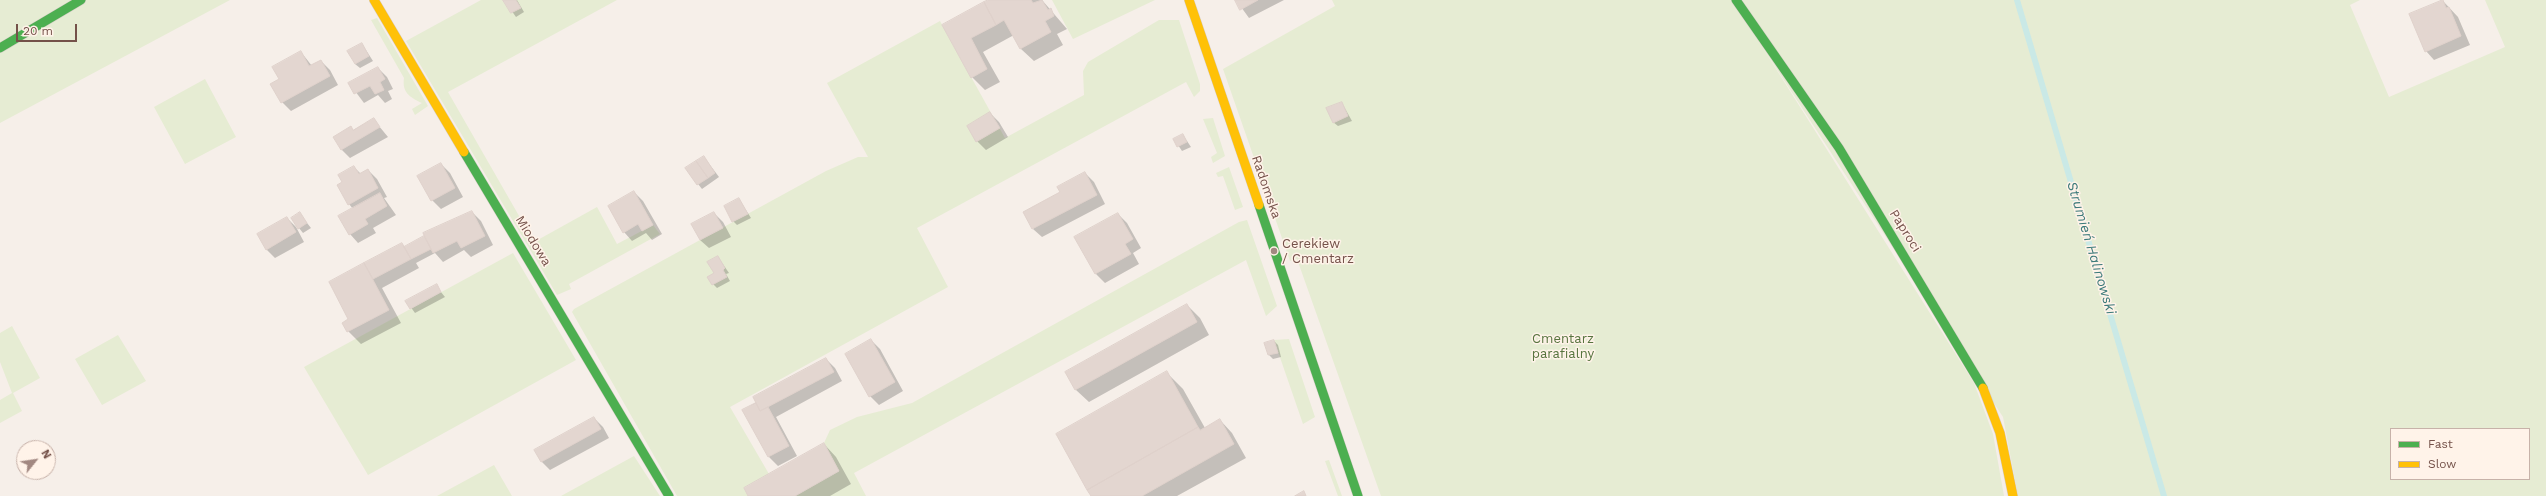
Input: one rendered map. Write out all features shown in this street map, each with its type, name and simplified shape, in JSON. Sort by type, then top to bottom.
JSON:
[{"type":"street","points":[[0,48],[81,0]]},
{"type":"street","name":"Miodowa","points":[[374,0],[669,496]]},
{"type":"street","name":"Radomska","points":[[1189,0],[1358,496]]},
{"type":"street","name":"Paproci","points":[[1736,0],[1766,40],[1846,160],[1908,259],[1982,388],[1994,414],[2013,496]]},
{"type":"green space","points":[[0,0],[230,0],[0,123]]},
{"type":"green space","points":[[481,0],[617,0],[448,92],[534,242],[597,207],[617,244],[653,225],[660,234],[569,284],[571,289],[557,295],[406,41]]},
{"type":"green space","points":[[1052,0],[1155,0],[1073,39]]},
{"type":"green space","name":"Cmentarz parafialny","points":[[1332,0],[2360,0],[2350,5],[2389,97],[2505,47],[2485,0],[2546,0],[2546,496],[2018,496],[2003,417],[1761,45],[1974,383],[1993,434],[2004,496],[1381,496],[1297,259],[1290,261],[1223,69],[1335,6]]},
{"type":"green space","points":[[377,18],[428,106],[415,115],[412,109],[422,103],[413,99],[407,94],[404,87],[404,78],[371,20]]},
{"type":"green space","points":[[1159,20],[1179,20],[1200,84],[1200,91],[1194,97],[1186,82],[917,228],[948,287],[730,407],[769,474],[744,488],[748,496],[677,496],[572,312],[574,309],[826,171],[858,157],[868,157],[827,83],[940,21],[1005,138],[1084,95],[1083,71],[1088,62]]},
{"type":"green space","points":[[205,79],[236,137],[185,164],[154,107]]},
{"type":"green space","points":[[1213,118],[1225,156],[1213,163],[1211,157],[1217,153],[1203,119]]},
{"type":"green space","points":[[1229,167],[1243,207],[1235,210],[1223,176],[1218,177],[1216,173]]},
{"type":"green space","points":[[1247,220],[1277,306],[1266,316],[1246,260],[854,473],[866,496],[795,496],[839,471],[824,443],[830,430],[857,417],[912,403],[1239,222]]},
{"type":"green space","points":[[513,253],[576,360],[368,475],[304,367]]},
{"type":"green space","points":[[12,326],[40,378],[13,393],[22,411],[0,423],[0,400],[12,393],[0,362],[0,333]]},
{"type":"green space","points":[[118,335],[146,381],[102,405],[75,359]]},
{"type":"green space","points":[[1289,339],[1315,417],[1303,424],[1274,340]]},
{"type":"green space","points":[[634,456],[660,496],[561,496]]},
{"type":"green space","points":[[1329,460],[1342,496],[1338,496],[1325,461]]},
{"type":"green space","points":[[494,465],[512,496],[437,496]]},
{"type":"building","points":[[503,0],[516,0],[521,8],[511,13]]},
{"type":"building","points":[[988,0],[1031,0],[1033,3],[1042,0],[1048,10],[1051,8],[1054,16],[1045,21],[1051,32],[1020,49],[1004,20],[996,25],[984,2]]},
{"type":"building","points":[[1235,0],[1258,0],[1240,10]]},
{"type":"building","points":[[2443,0],[2446,8],[2449,7],[2461,36],[2425,52],[2409,14]]},
{"type":"building","points":[[984,2],[996,25],[971,38],[987,69],[971,78],[942,25]]},
{"type":"building","points":[[362,43],[369,56],[355,64],[347,51]]},
{"type":"building","points":[[301,51],[309,66],[321,60],[330,76],[281,103],[270,84],[279,79],[272,67]]},
{"type":"building","points":[[378,67],[385,79],[380,82],[384,90],[375,94],[370,86],[354,94],[348,83]]},
{"type":"building","points":[[1342,102],[1348,116],[1333,123],[1326,108]]},
{"type":"building","points":[[990,112],[1000,128],[976,142],[967,126]]},
{"type":"building","points":[[374,118],[380,127],[341,150],[333,137],[351,126],[353,130]]},
{"type":"building","points":[[1183,134],[1187,142],[1177,147],[1173,139]]},
{"type":"building","points":[[704,156],[715,173],[708,178],[696,161]]},
{"type":"building","points":[[696,161],[708,178],[697,185],[685,168]]},
{"type":"building","points":[[441,163],[455,188],[431,201],[417,176]]},
{"type":"building","points":[[354,166],[359,174],[368,169],[378,188],[348,205],[337,185],[342,182],[338,175]]},
{"type":"building","points":[[1085,172],[1097,195],[1032,229],[1023,212],[1060,192],[1057,187]]},
{"type":"building","points":[[634,191],[653,225],[642,231],[638,224],[623,233],[608,206]]},
{"type":"building","points":[[380,193],[387,206],[365,219],[368,224],[349,235],[338,216]]},
{"type":"building","points":[[739,198],[748,214],[732,222],[724,206]]},
{"type":"building","points":[[472,211],[485,236],[461,248],[457,241],[433,253],[423,233]]},
{"type":"building","points":[[300,212],[307,223],[298,229],[291,218]]},
{"type":"building","points":[[714,212],[723,228],[700,240],[691,224]]},
{"type":"building","points":[[1118,213],[1133,239],[1125,244],[1131,254],[1095,274],[1074,237]]},
{"type":"building","points":[[287,217],[296,232],[266,250],[257,234]]},
{"type":"building","points":[[424,236],[431,249],[411,259],[404,247]]},
{"type":"building","points":[[402,243],[411,259],[373,279],[364,263]]},
{"type":"building","points":[[718,256],[725,268],[723,270],[727,277],[712,285],[707,277],[714,273],[707,262]]},
{"type":"building","points":[[364,263],[389,310],[347,332],[342,323],[348,319],[329,282]]},
{"type":"building","points":[[437,284],[441,292],[410,309],[405,301]]},
{"type":"building","points":[[1187,304],[1197,322],[1075,390],[1065,372]]},
{"type":"building","points":[[871,339],[895,382],[869,397],[845,354]]},
{"type":"building","points":[[1274,340],[1278,353],[1268,355],[1264,343]]},
{"type":"building","points":[[826,358],[834,372],[760,411],[753,397]]},
{"type":"building","points":[[1167,371],[1198,427],[1087,490],[1056,434]]},
{"type":"building","points":[[756,403],[760,411],[768,407],[789,446],[768,457],[742,410]]},
{"type":"building","points":[[594,417],[601,429],[541,462],[534,450]]},
{"type":"building","points":[[1220,419],[1234,444],[1142,496],[1091,496],[1087,490],[1198,427],[1200,430]]},
{"type":"building","points":[[824,443],[839,471],[795,496],[748,496],[744,488]]},
{"type":"building","points":[[1304,491],[1306,496],[1295,496]]},
{"type":"waterway","name":"Strumień Halinowski","points":[[2017,0],[2164,496]]},
{"type":"traffic: fast","points":[[0,48],[81,0]]},
{"type":"traffic: fast","points":[[1736,0],[1839,148],[1983,388]]},
{"type":"traffic: fast","points":[[464,152],[669,496]]},
{"type":"traffic: fast","points":[[1259,205],[1358,496]]},
{"type":"traffic: slow","points":[[374,0],[464,152]]},
{"type":"traffic: slow","points":[[1189,0],[1259,205]]},
{"type":"traffic: slow","points":[[1983,388],[2000,433],[2013,496]]},
{"type":"place","name":"Cerekiew / Cmentarz","points":[[1274,251]]}]
